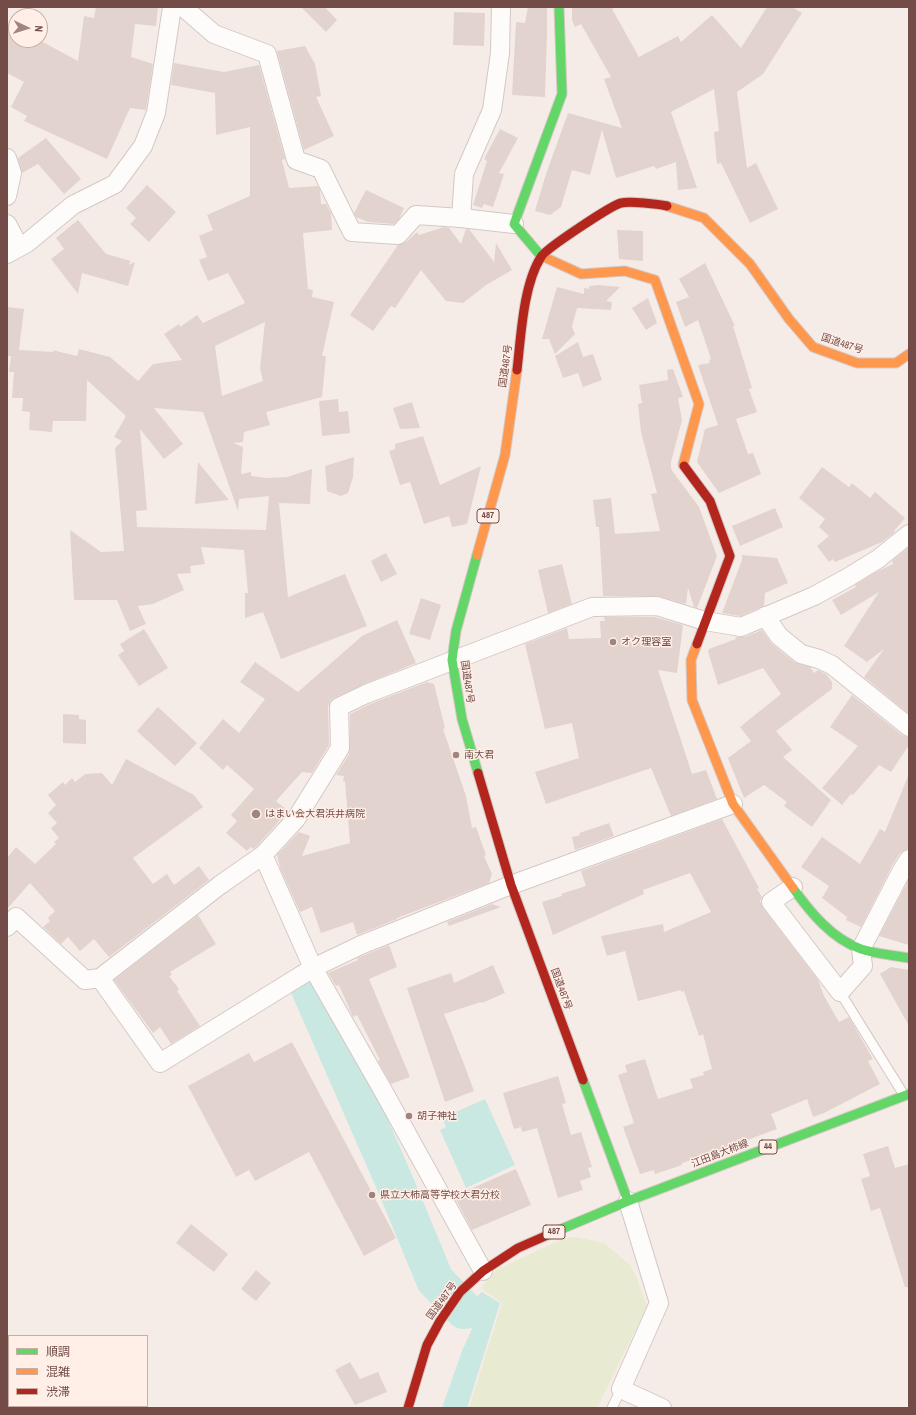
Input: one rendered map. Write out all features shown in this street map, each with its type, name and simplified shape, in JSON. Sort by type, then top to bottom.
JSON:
[{"type":"main road","points":[[559,7],[562,94],[514,224],[541,256],[581,274],[625,271],[654,280],[700,404],[683,465],[710,501],[730,556],[691,660],[692,700],[733,804],[805,905],[838,938],[861,949],[909,958]]},
{"type":"main road","name":"国道487号","points":[[408,1408],[427,1345],[440,1321],[460,1292],[483,1270],[518,1248],[628,1201],[511,885],[462,719],[452,660],[456,631],[505,455],[528,287],[541,256],[590,220],[621,203],[659,204],[704,218],[750,264],[789,319],[813,348],[857,363],[896,363],[909,354]]},
{"type":"main road","name":"江田島大柿線","points":[[628,1201],[907,1095]]},
{"type":"street","points":[[7,224],[13,250],[27,243],[73,205],[115,184],[143,146],[156,113],[172,7]]},
{"type":"street","points":[[183,7],[214,34],[267,54],[296,160],[320,169],[352,232],[398,235],[416,215],[514,224]]},
{"type":"street","points":[[460,218],[464,174],[492,110],[500,53],[501,7]]},
{"type":"street","points":[[7,158],[12,173],[7,196]]},
{"type":"street","points":[[7,927],[16,917],[85,980],[100,978],[220,884],[264,855],[296,820],[340,748],[339,707],[366,694],[452,660],[592,607],[657,606],[706,621],[741,627],[814,596],[847,578],[878,558],[909,534]]},
{"type":"street","points":[[765,616],[779,636],[801,654],[819,659],[832,665],[909,727]]},
{"type":"street","points":[[100,978],[160,1063],[313,968],[361,945],[511,885],[733,804]]},
{"type":"street","points":[[264,855],[313,968],[483,1270]]},
{"type":"street","points":[[793,887],[772,902],[840,992],[863,966],[861,949],[909,859]]},
{"type":"street","points":[[628,1201],[659,1303],[621,1389],[662,1408]]},
{"type":"lane","points":[[840,992],[907,1095]]},
{"type":"lane","points":[[612,1408],[621,1389]]},
{"type":"green space","points":[[576,1237],[604,1243],[630,1265],[636,1276],[647,1306],[597,1408],[469,1408],[502,1303],[481,1288],[496,1270],[564,1238]]},
{"type":"water","points":[[485,1099],[515,1165],[466,1188],[440,1130],[446,1127],[442,1118]]},
{"type":"water","points":[[482,1292],[500,1303],[467,1408],[442,1408],[462,1351],[472,1329],[460,1316],[470,1302]]},
{"type":"building","points":[[96,7],[158,7],[156,26],[135,24],[131,57],[153,64],[146,110],[130,108],[107,159],[24,121],[27,116],[11,107],[24,82],[7,73],[7,28],[8,48],[48,48],[48,45],[78,61],[84,16],[94,18]]},
{"type":"building","points":[[301,7],[325,7],[337,20],[326,32]]},
{"type":"building","points":[[528,7],[547,7],[545,97],[512,95],[516,22],[525,23]]},
{"type":"building","points":[[572,7],[616,7],[612,9],[639,57],[678,36],[681,42],[712,15],[741,48],[767,7],[792,7],[802,13],[763,74],[737,92],[747,168],[756,163],[778,209],[750,223],[721,163],[717,164],[714,132],[719,131],[714,89],[671,112],[697,188],[678,190],[676,162],[656,169],[654,166],[616,178],[602,130],[590,175],[572,170],[561,207],[550,215],[535,211],[546,174],[568,113],[622,128],[604,79],[611,77],[581,24],[575,27],[572,20]]},
{"type":"building","points":[[454,12],[485,13],[484,46],[453,45]]},
{"type":"building","points":[[305,46],[315,64],[321,96],[316,97],[334,136],[304,150],[277,51]]},
{"type":"building","points":[[174,63],[224,72],[259,65],[285,159],[282,160],[289,188],[318,186],[320,190],[321,204],[326,204],[331,213],[332,230],[303,233],[308,289],[313,290],[312,297],[334,302],[322,356],[326,356],[322,397],[266,412],[270,425],[244,432],[243,442],[233,443],[243,447],[241,474],[251,472],[251,476],[268,478],[287,477],[312,469],[310,504],[279,503],[288,597],[345,574],[367,626],[281,659],[263,612],[245,618],[245,593],[248,593],[244,550],[201,547],[205,564],[190,566],[191,573],[177,574],[184,590],[153,604],[138,606],[146,624],[130,631],[117,600],[74,600],[70,530],[101,552],[124,551],[115,448],[122,441],[114,437],[126,416],[87,380],[86,421],[53,421],[52,432],[29,430],[30,412],[22,411],[23,398],[12,398],[14,372],[9,372],[11,356],[7,356],[7,307],[24,309],[19,350],[54,352],[52,350],[77,356],[79,349],[110,357],[138,381],[153,364],[182,360],[164,334],[179,324],[180,327],[197,315],[203,323],[245,303],[228,273],[208,281],[199,260],[207,257],[199,236],[213,230],[207,215],[250,196],[250,127],[216,135],[215,93],[171,85]],"holes":[[[265,322],[260,368],[263,381],[222,396],[215,346]],[[154,408],[203,412],[238,511],[239,499],[269,496],[266,530],[137,527],[136,511],[147,510],[140,429],[164,459],[183,444]]]},
{"type":"building","points":[[500,129],[518,138],[499,173],[504,174],[493,207],[484,204],[482,208],[473,205],[487,161],[484,159]]},
{"type":"building","points":[[46,138],[81,179],[64,194],[38,164],[22,173],[18,158]]},
{"type":"building","points":[[147,185],[176,212],[149,242],[130,224],[136,218],[126,208]]},
{"type":"building","points":[[366,190],[404,208],[399,219],[394,224],[368,222],[356,217],[354,213]]},
{"type":"building","points":[[78,220],[106,254],[131,261],[128,265],[135,262],[128,286],[82,273],[78,294],[51,259],[64,249],[56,238]]},
{"type":"building","points":[[444,227],[449,228],[461,244],[466,229],[469,229],[494,262],[496,243],[512,270],[486,285],[463,303],[446,301],[421,270],[395,308],[391,306],[373,331],[350,315],[398,245],[406,242],[417,232],[419,235]]},
{"type":"building","points":[[617,230],[643,231],[643,261],[619,259]]},
{"type":"building","points":[[705,263],[735,326],[733,326],[752,388],[749,389],[757,412],[736,419],[748,454],[753,453],[761,474],[719,493],[697,462],[705,429],[718,425],[698,365],[710,363],[709,360],[711,359],[698,320],[685,327],[676,302],[689,297],[679,279]]},
{"type":"building","points":[[599,285],[620,287],[606,301],[612,302],[611,310],[577,308],[572,327],[575,334],[555,354],[549,339],[542,339],[557,287],[584,294],[584,288],[589,289],[589,286]]},
{"type":"building","points":[[648,298],[657,323],[646,330],[632,308]]},
{"type":"building","points":[[578,342],[583,357],[593,354],[602,380],[583,387],[578,373],[563,378],[555,356]]},
{"type":"building","points":[[673,369],[683,397],[678,398],[682,420],[671,462],[671,468],[699,507],[717,556],[697,608],[694,607],[688,588],[686,604],[657,596],[603,596],[599,527],[596,527],[593,500],[611,498],[615,534],[660,531],[651,494],[657,493],[641,432],[638,404],[642,403],[639,385],[668,380],[667,370]]},
{"type":"building","points":[[338,399],[339,412],[348,411],[350,433],[322,436],[319,401]]},
{"type":"building","points":[[412,402],[420,428],[400,429],[393,408]]},
{"type":"building","points":[[423,436],[440,485],[481,466],[467,524],[452,527],[449,516],[424,524],[410,482],[400,485],[389,451],[395,449],[395,444]]},
{"type":"building","points":[[354,457],[353,477],[348,493],[341,496],[327,491],[325,466]]},
{"type":"building","points":[[198,462],[229,500],[195,504]]},
{"type":"building","points":[[822,467],[849,487],[852,483],[870,498],[875,492],[905,518],[894,531],[895,532],[882,542],[835,562],[833,559],[829,562],[817,546],[829,536],[819,527],[825,519],[799,498]]},
{"type":"building","points":[[775,508],[783,527],[740,546],[732,526]]},
{"type":"building","points":[[909,547],[909,714],[864,677],[884,649],[867,662],[844,646],[879,592],[841,615],[832,600],[856,587],[855,585],[876,572],[893,564],[892,561]]},
{"type":"building","points":[[386,553],[397,574],[381,582],[371,561]]},
{"type":"building","points":[[742,555],[777,558],[788,583],[765,593],[764,606],[740,616],[722,613],[742,560]]},
{"type":"building","points":[[562,564],[572,604],[548,613],[538,570]]},
{"type":"building","points":[[421,598],[441,605],[430,640],[409,634]]},
{"type":"building","points":[[604,617],[655,617],[683,625],[677,673],[658,670],[692,774],[706,770],[717,799],[671,816],[651,768],[546,804],[535,772],[579,758],[572,723],[545,729],[525,644],[567,628],[569,639],[601,638],[600,621],[605,621]]},
{"type":"building","points":[[397,620],[416,663],[362,685],[330,701],[328,707],[329,745],[312,773],[302,772],[276,801],[288,811],[256,847],[253,849],[251,847],[247,851],[226,833],[237,821],[231,815],[254,789],[227,765],[223,770],[199,748],[223,719],[239,733],[265,699],[240,682],[255,662],[298,692],[362,636]]},
{"type":"building","points":[[144,629],[168,668],[139,686],[118,655],[124,651],[120,644]]},
{"type":"building","points":[[762,630],[772,644],[794,662],[810,667],[814,673],[818,670],[826,674],[832,682],[832,689],[776,731],[792,750],[783,757],[831,800],[812,827],[784,806],[787,802],[764,785],[744,798],[728,758],[751,741],[740,727],[781,694],[763,668],[718,685],[708,651],[709,649],[736,639],[735,637],[745,637]]},
{"type":"building","points":[[427,682],[434,684],[445,728],[443,729],[466,796],[472,828],[476,827],[486,855],[484,856],[492,874],[489,883],[357,935],[353,922],[321,933],[312,907],[300,912],[280,868],[277,855],[299,832],[310,836],[302,856],[350,843],[345,781],[343,781],[344,776],[336,775],[349,754],[350,714],[370,704]]},
{"type":"building","points":[[852,695],[902,735],[909,737],[909,745],[891,772],[879,765],[853,795],[851,794],[842,805],[822,788],[858,746],[830,727]]},
{"type":"building","points":[[158,707],[197,743],[175,766],[137,731]]},
{"type":"building","points":[[63,714],[79,715],[79,719],[86,720],[86,744],[63,743]]},
{"type":"building","points":[[126,759],[194,795],[203,807],[133,858],[153,884],[167,874],[174,885],[199,866],[209,880],[109,957],[94,939],[80,951],[68,937],[61,944],[43,927],[50,921],[48,918],[55,911],[30,883],[7,909],[7,858],[16,847],[35,864],[56,844],[54,842],[59,838],[51,828],[57,823],[48,813],[56,805],[48,795],[63,782],[65,785],[72,778],[75,782],[85,774],[102,773],[112,785]]},
{"type":"building","points":[[909,774],[909,849],[900,853],[893,864],[861,927],[846,920],[847,917],[822,898],[829,886],[801,867],[822,837],[860,864],[880,829],[885,832]]},
{"type":"building","points":[[722,819],[759,888],[757,889],[762,897],[760,901],[763,908],[818,980],[824,996],[839,1022],[849,1017],[873,1059],[868,1061],[880,1084],[824,1113],[813,1117],[807,1099],[771,1114],[777,1129],[747,1140],[747,1142],[730,1149],[728,1148],[682,1163],[682,1165],[655,1174],[654,1170],[640,1174],[623,1127],[634,1123],[618,1075],[627,1072],[625,1065],[645,1059],[658,1099],[693,1088],[690,1079],[704,1075],[703,1072],[712,1069],[703,1034],[699,1036],[684,991],[681,992],[681,990],[638,1001],[625,951],[607,956],[601,936],[663,924],[664,932],[711,912],[690,873],[643,890],[644,894],[553,935],[542,902],[586,886],[581,871]]},
{"type":"building","points":[[609,823],[614,836],[575,850],[572,837],[580,835],[579,833]]},
{"type":"building","points":[[909,879],[909,945],[879,936]]},
{"type":"building","points":[[492,904],[501,907],[449,926],[447,922]]},
{"type":"building","points":[[198,915],[216,944],[170,972],[172,975],[169,976],[179,989],[177,991],[200,1026],[171,1044],[160,1027],[153,1033],[114,980]]},
{"type":"building","points":[[389,945],[397,967],[369,979],[410,1077],[391,1084],[378,1061],[380,1060],[357,1015],[353,1017],[339,985],[336,986],[328,973],[358,960],[357,958]]},
{"type":"building","points":[[493,965],[505,993],[482,1003],[481,1002],[444,1014],[474,1091],[445,1102],[407,988],[451,973],[454,983]]},
{"type":"building","points":[[891,967],[909,970],[909,1026],[880,974]]},
{"type":"building","points":[[292,1042],[396,1238],[364,1256],[309,1152],[255,1181],[249,1170],[236,1177],[188,1086],[249,1053],[254,1062]]},
{"type":"building","points":[[558,1076],[566,1103],[562,1104],[571,1135],[581,1132],[592,1167],[588,1168],[591,1177],[580,1181],[583,1190],[558,1198],[537,1128],[522,1132],[521,1127],[514,1129],[503,1093]]},
{"type":"building","points":[[888,1146],[895,1168],[909,1164],[909,1287],[905,1287],[880,1208],[871,1211],[861,1179],[870,1176],[863,1154]]},
{"type":"building","points":[[516,1169],[531,1205],[472,1230],[454,1196]]},
{"type":"building","points":[[191,1224],[228,1254],[214,1272],[176,1243]]},
{"type":"building","points":[[256,1270],[271,1283],[256,1301],[241,1289]]},
{"type":"building","points":[[350,1362],[360,1379],[378,1372],[387,1392],[355,1405],[335,1370]]},
{"type":"waterway","points":[[307,982],[397,1188],[435,1280],[464,1310]]},
{"type":"traffic: fast","points":[[544,257],[541,256],[514,224],[562,94],[559,7]]},
{"type":"traffic: fast","points":[[477,555],[456,631],[452,660],[462,719],[478,773]]},
{"type":"traffic: fast","points":[[793,888],[822,924],[841,939],[867,951],[909,958]]},
{"type":"traffic: fast","points":[[559,1230],[628,1201],[583,1080]]},
{"type":"traffic: fast","points":[[628,1201],[909,1094]]},
{"type":"traffic: slow","points":[[667,206],[704,218],[750,264],[789,319],[813,347],[857,363],[896,363],[909,354]]},
{"type":"traffic: slow","points":[[544,257],[581,274],[625,271],[655,280],[699,404],[683,465],[684,466]]},
{"type":"traffic: slow","points":[[477,555],[505,455],[517,370]]},
{"type":"traffic: slow","points":[[697,644],[691,660],[692,700],[733,804],[793,888]]},
{"type":"traffic: jam","points":[[517,370],[524,312],[530,282],[535,269],[545,252],[605,211],[621,203],[625,202],[667,206]]},
{"type":"traffic: jam","points":[[684,466],[710,501],[730,556],[697,644]]},
{"type":"traffic: jam","points":[[478,773],[511,885],[583,1080]]},
{"type":"traffic: jam","points":[[408,1408],[427,1345],[440,1321],[460,1292],[483,1271],[518,1248],[559,1230]]},
{"type":"place","name":"オク理容室","points":[[613,642]]},
{"type":"place","name":"南大君","points":[[456,755]]},
{"type":"place","name":"はまい会大君浜井病院","points":[[256,814]]},
{"type":"place","name":"胡子神社","points":[[409,1116]]},
{"type":"place","name":"県立大柿高等学校大君分校","points":[[372,1195]]}]
